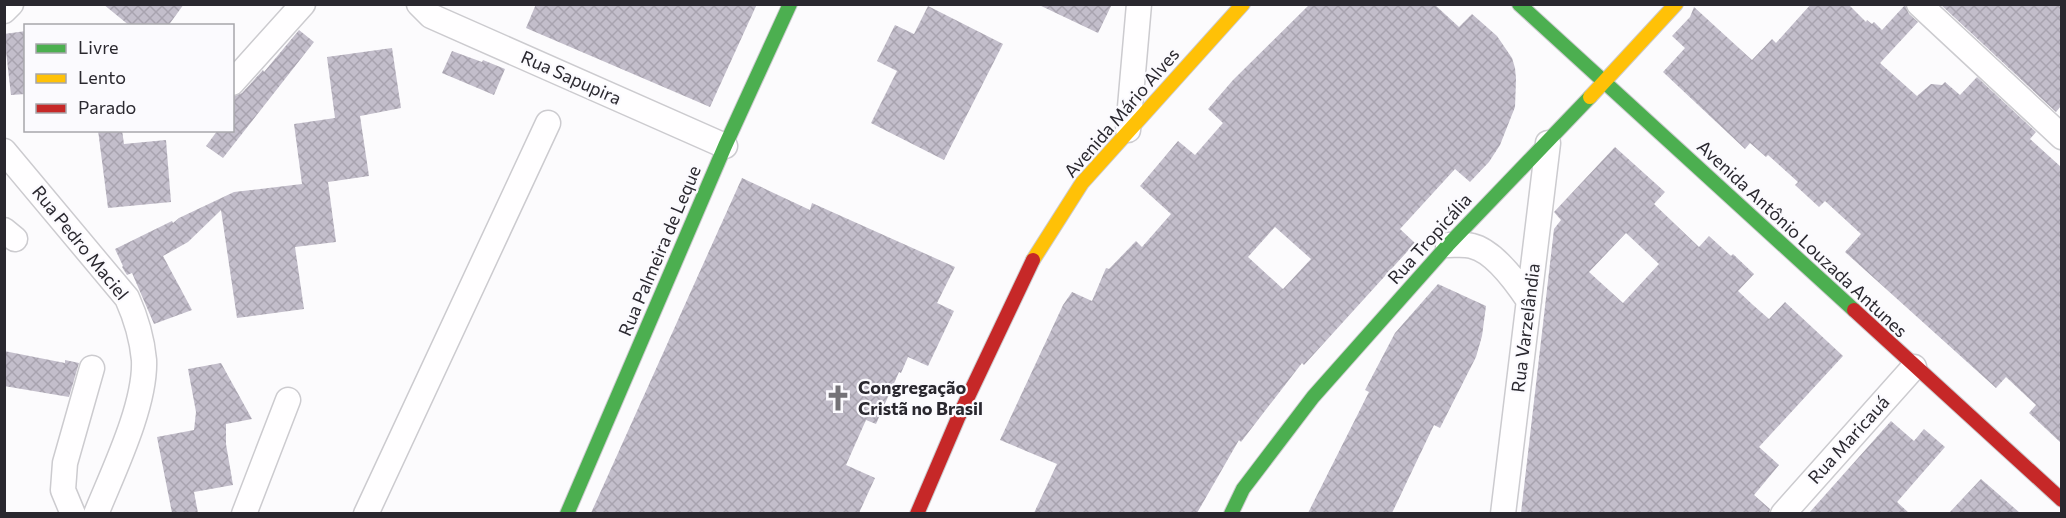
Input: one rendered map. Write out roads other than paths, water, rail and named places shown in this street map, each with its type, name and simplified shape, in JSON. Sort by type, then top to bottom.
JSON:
[{"type":"street","points":[[4,11],[11,4]]},
{"type":"street","points":[[234,81],[303,4]]},
{"type":"street","name":"Rua Sapupira","points":[[420,4],[431,16],[725,146]]},
{"type":"street","name":"Rua Palmeira de Leque","points":[[567,513],[725,146],[790,4]]},
{"type":"street","points":[[1128,130],[1139,4]]},
{"type":"street","name":"Avenida Mário Alves","points":[[917,513],[958,418],[1034,258],[1082,183],[1243,4]]},
{"type":"street","name":"Avenida Antônio Louzada Antunes","points":[[1519,4],[2061,500]]},
{"type":"street","name":"Rua Tropicália","points":[[1231,513],[1243,489],[1313,397],[1448,245],[1516,173],[1548,143],[1676,4]]},
{"type":"street","points":[[1919,4],[2061,137]]},
{"type":"street","points":[[366,513],[548,123]]},
{"type":"street","name":"Rua Varzelândia","points":[[1503,513],[1548,143]]},
{"type":"street","name":"Rua Pedro Maciel","points":[[4,151],[127,298],[136,318],[144,362],[139,396],[131,426],[96,513]]},
{"type":"street","points":[[1448,245],[1473,246],[1495,260],[1515,280],[1529,301]]},
{"type":"street","name":"Rua Maricauá","points":[[1783,513],[1914,367]]},
{"type":"street","points":[[73,513],[63,490],[64,463],[92,368]]},
{"type":"street","points":[[244,513],[288,399]]},
{"type":"street","points":[[1240,513],[1243,489]]},
{"type":"place","name":"Congregação Cristã no Brasil","points":[[838,398]]}]
